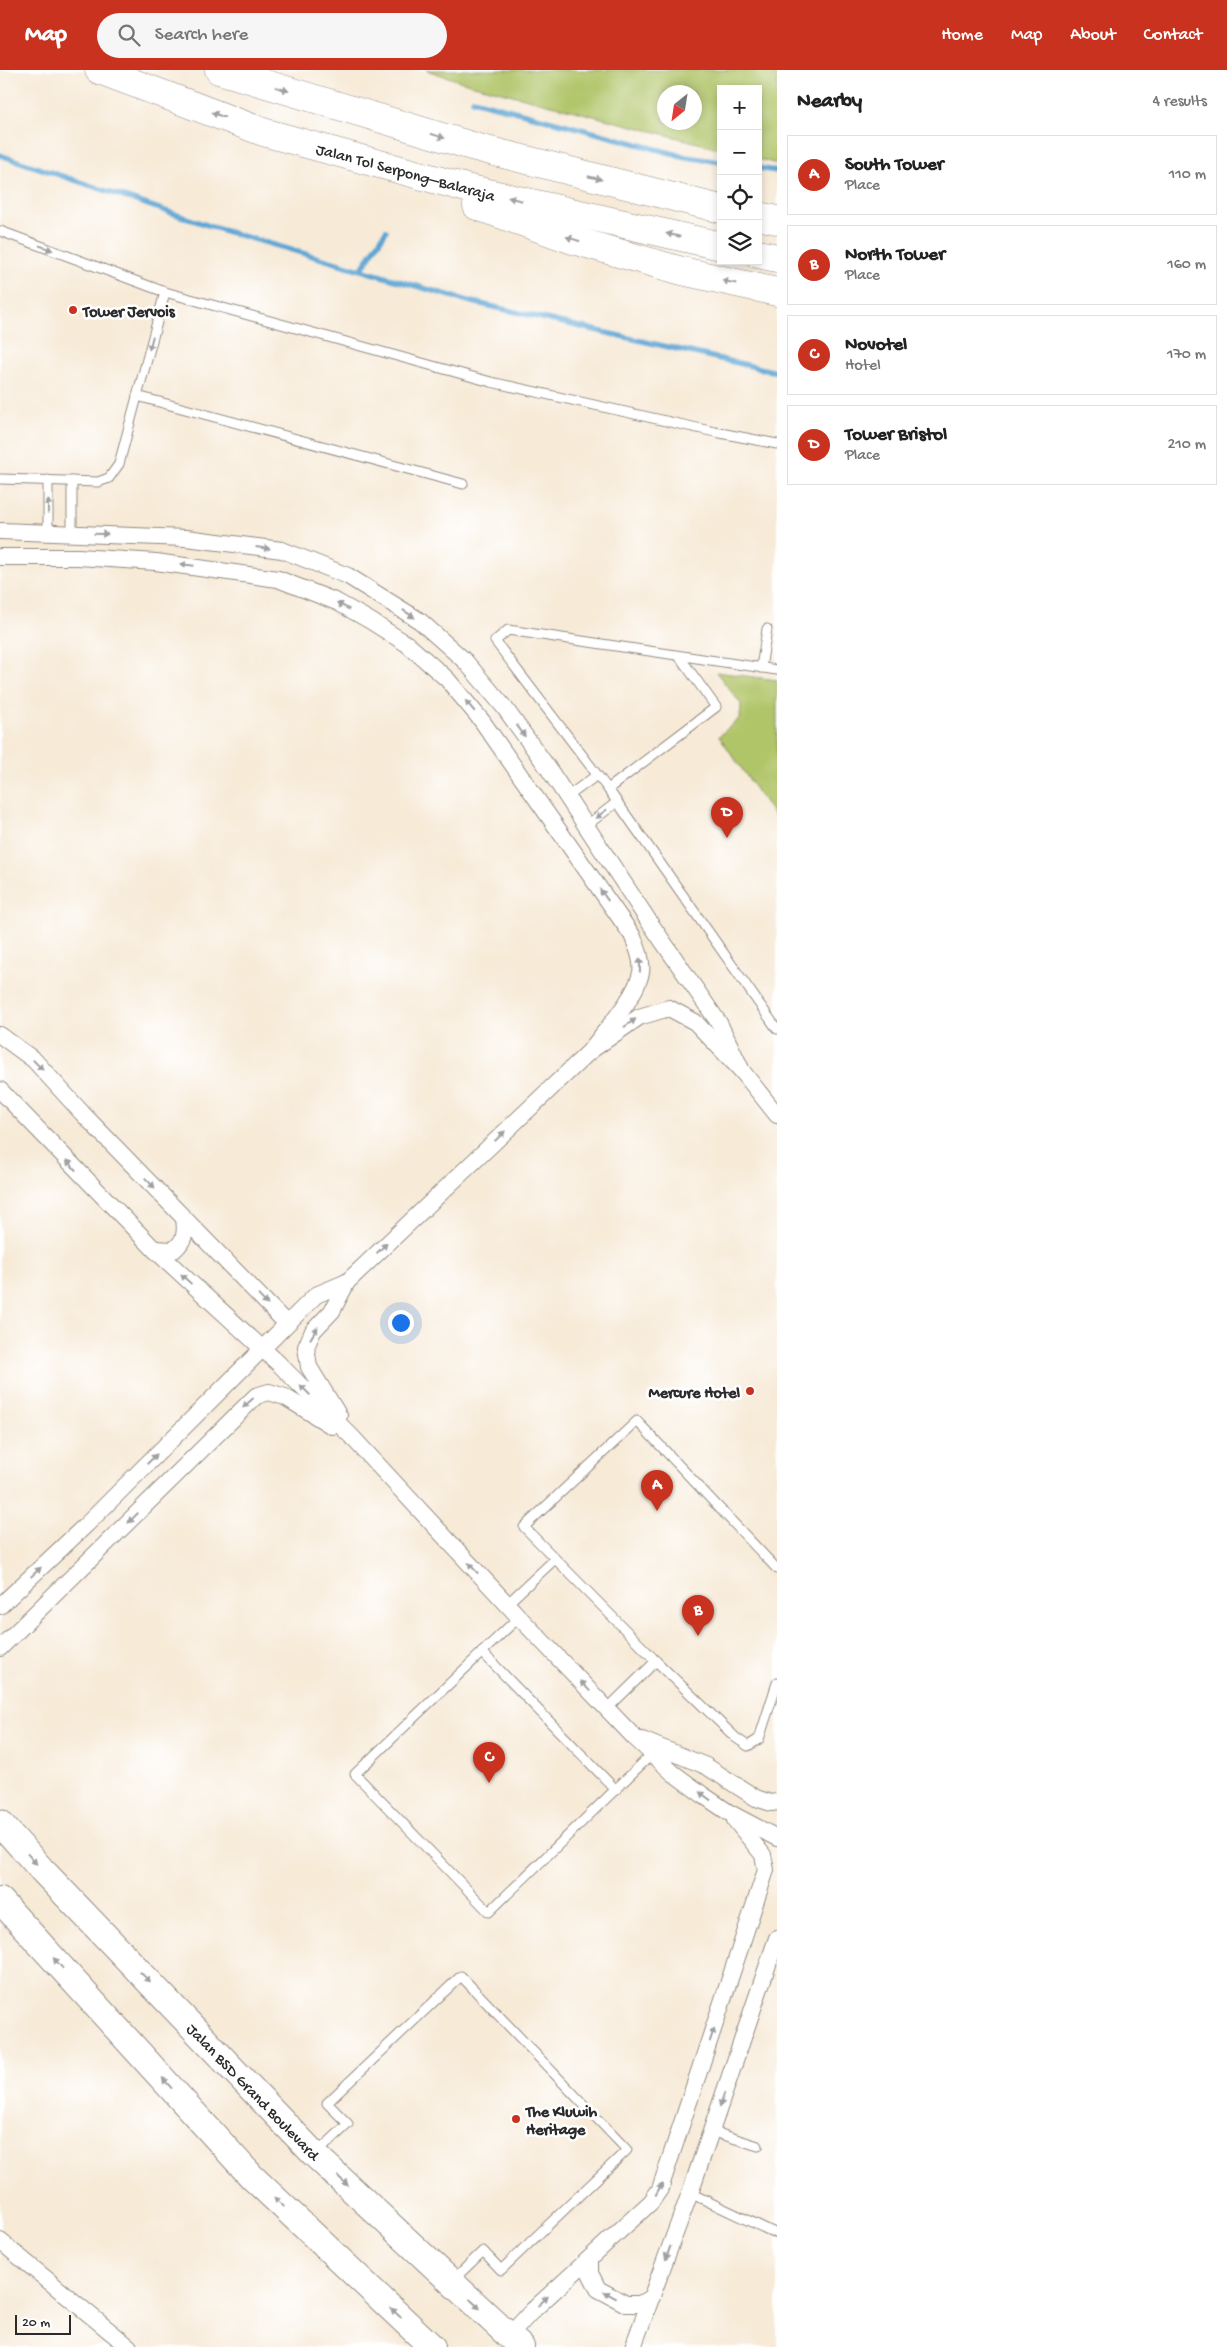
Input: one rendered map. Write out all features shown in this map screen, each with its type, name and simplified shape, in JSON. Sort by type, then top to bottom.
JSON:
[{"type":"highway","name":"Jalan Tol Serpong–Balaraja","points":[[99,70],[263,132],[470,190],[717,245]]},
{"type":"highway","points":[[219,70],[475,147],[692,202],[717,206]]},
{"type":"highway","points":[[263,132],[573,240],[682,271],[777,292]]},
{"type":"highway","points":[[762,208],[777,210]]},
{"type":"highway","points":[[762,217],[777,220]]},
{"type":"highway","points":[[762,255],[777,258]]},
{"type":"main road","name":"Jalan BSD Grand Boulevard","points":[[0,1823],[48,1877],[315,2155],[515,2342]]},
{"type":"main road","points":[[0,1900],[252,2177],[432,2347]]},
{"type":"street","points":[[0,531],[72,532],[186,538],[282,550],[348,576],[420,621],[464,661],[504,708],[567,797],[719,1024],[742,1071]]},
{"type":"street","points":[[0,557],[78,557],[156,562],[278,579],[337,602],[407,644],[440,673],[476,714],[632,935],[640,956],[641,973],[626,1002],[590,1051]]},
{"type":"street","points":[[632,935],[650,923]]},
{"type":"street","points":[[352,1437],[309,1366],[306,1347],[313,1331],[332,1310],[347,1282],[590,1051],[639,1017],[669,1008],[695,1022],[742,1071],[777,1115]]},
{"type":"street","points":[[0,1035],[34,1060],[184,1219],[286,1323]]},
{"type":"street","points":[[0,1090],[154,1249],[262,1349],[352,1437],[519,1617],[634,1737],[674,1773],[728,1812],[777,1838]]},
{"type":"street","points":[[154,1249],[174,1250],[182,1243],[186,1233],[184,1219]]},
{"type":"street","points":[[0,1606],[87,1524],[286,1323],[316,1295],[347,1282]]},
{"type":"street","points":[[0,1648],[256,1396],[269,1392],[285,1397],[300,1408],[352,1437]]},
{"type":"street","points":[[634,1737],[706,1766],[756,1798],[772,1803],[777,1802]]},
{"type":"street","points":[[515,2342],[590,2258],[651,2202],[660,2190],[766,1870],[763,1855],[728,1812]]},
{"type":"street","points":[[634,2347],[690,2193],[777,1938]]},
{"type":"street","points":[[0,2241],[129,2347]]},
{"type":"street","points":[[590,2258],[590,2273],[598,2289],[626,2304],[640,2304],[652,2297]]},
{"type":"lane","points":[[0,231],[165,292],[491,382],[777,444]]},
{"type":"lane","points":[[0,479],[98,482],[109,478],[119,464],[165,292]]},
{"type":"lane","points":[[137,396],[463,484]]},
{"type":"lane","points":[[48,480],[48,532]]},
{"type":"lane","points":[[72,481],[72,532]]},
{"type":"lane","points":[[777,670],[508,630],[495,641],[608,789],[777,1029]]},
{"type":"lane","points":[[761,668],[767,630]]},
{"type":"lane","points":[[608,789],[716,707],[679,656]]},
{"type":"lane","points":[[567,797],[597,775]]},
{"type":"lane","points":[[586,826],[617,802]]},
{"type":"lane","points":[[777,1569],[637,1421],[524,1527],[656,1661],[736,1738],[748,1746],[759,1739],[777,1683]]},
{"type":"lane","points":[[507,1604],[555,1559]]},
{"type":"lane","points":[[519,1617],[355,1774],[489,1912],[652,1754]]},
{"type":"lane","points":[[482,1652],[616,1790]]},
{"type":"lane","points":[[607,1709],[656,1661]]},
{"type":"lane","points":[[315,2155],[348,2124],[327,2103],[461,1976],[627,2150],[501,2270],[483,2251],[451,2282]]},
{"type":"lane","points":[[711,2131],[758,2146]]},
{"type":"lane","points":[[690,2193],[777,2234]]},
{"type":"green space","points":[[426,70],[777,70],[777,164],[762,160],[762,85],[717,85],[717,148],[466,83]]},
{"type":"green space","points":[[716,672],[777,680],[777,820],[719,736],[740,718],[741,704]]},
{"type":"waterway","points":[[473,100],[686,157],[717,161]]},
{"type":"waterway","points":[[0,155],[222,230],[472,302],[777,372]]},
{"type":"waterway","points":[[762,169],[777,171]]},
{"type":"waterway","points":[[361,270],[386,231]]},
{"type":"place","name":"Tower Jervois","points":[[73,310]]},
{"type":"place","name":"Tower Bristol","points":[[727,838]]},
{"type":"place","name":"Mercure Hotel","points":[[750,1391]]},
{"type":"place","name":"South Tower","points":[[657,1511]]},
{"type":"place","name":"North Tower","points":[[698,1636]]},
{"type":"place","name":"Novotel","points":[[489,1783]]},
{"type":"place","name":"The Kluwih Heritage","points":[[516,2119]]}]
